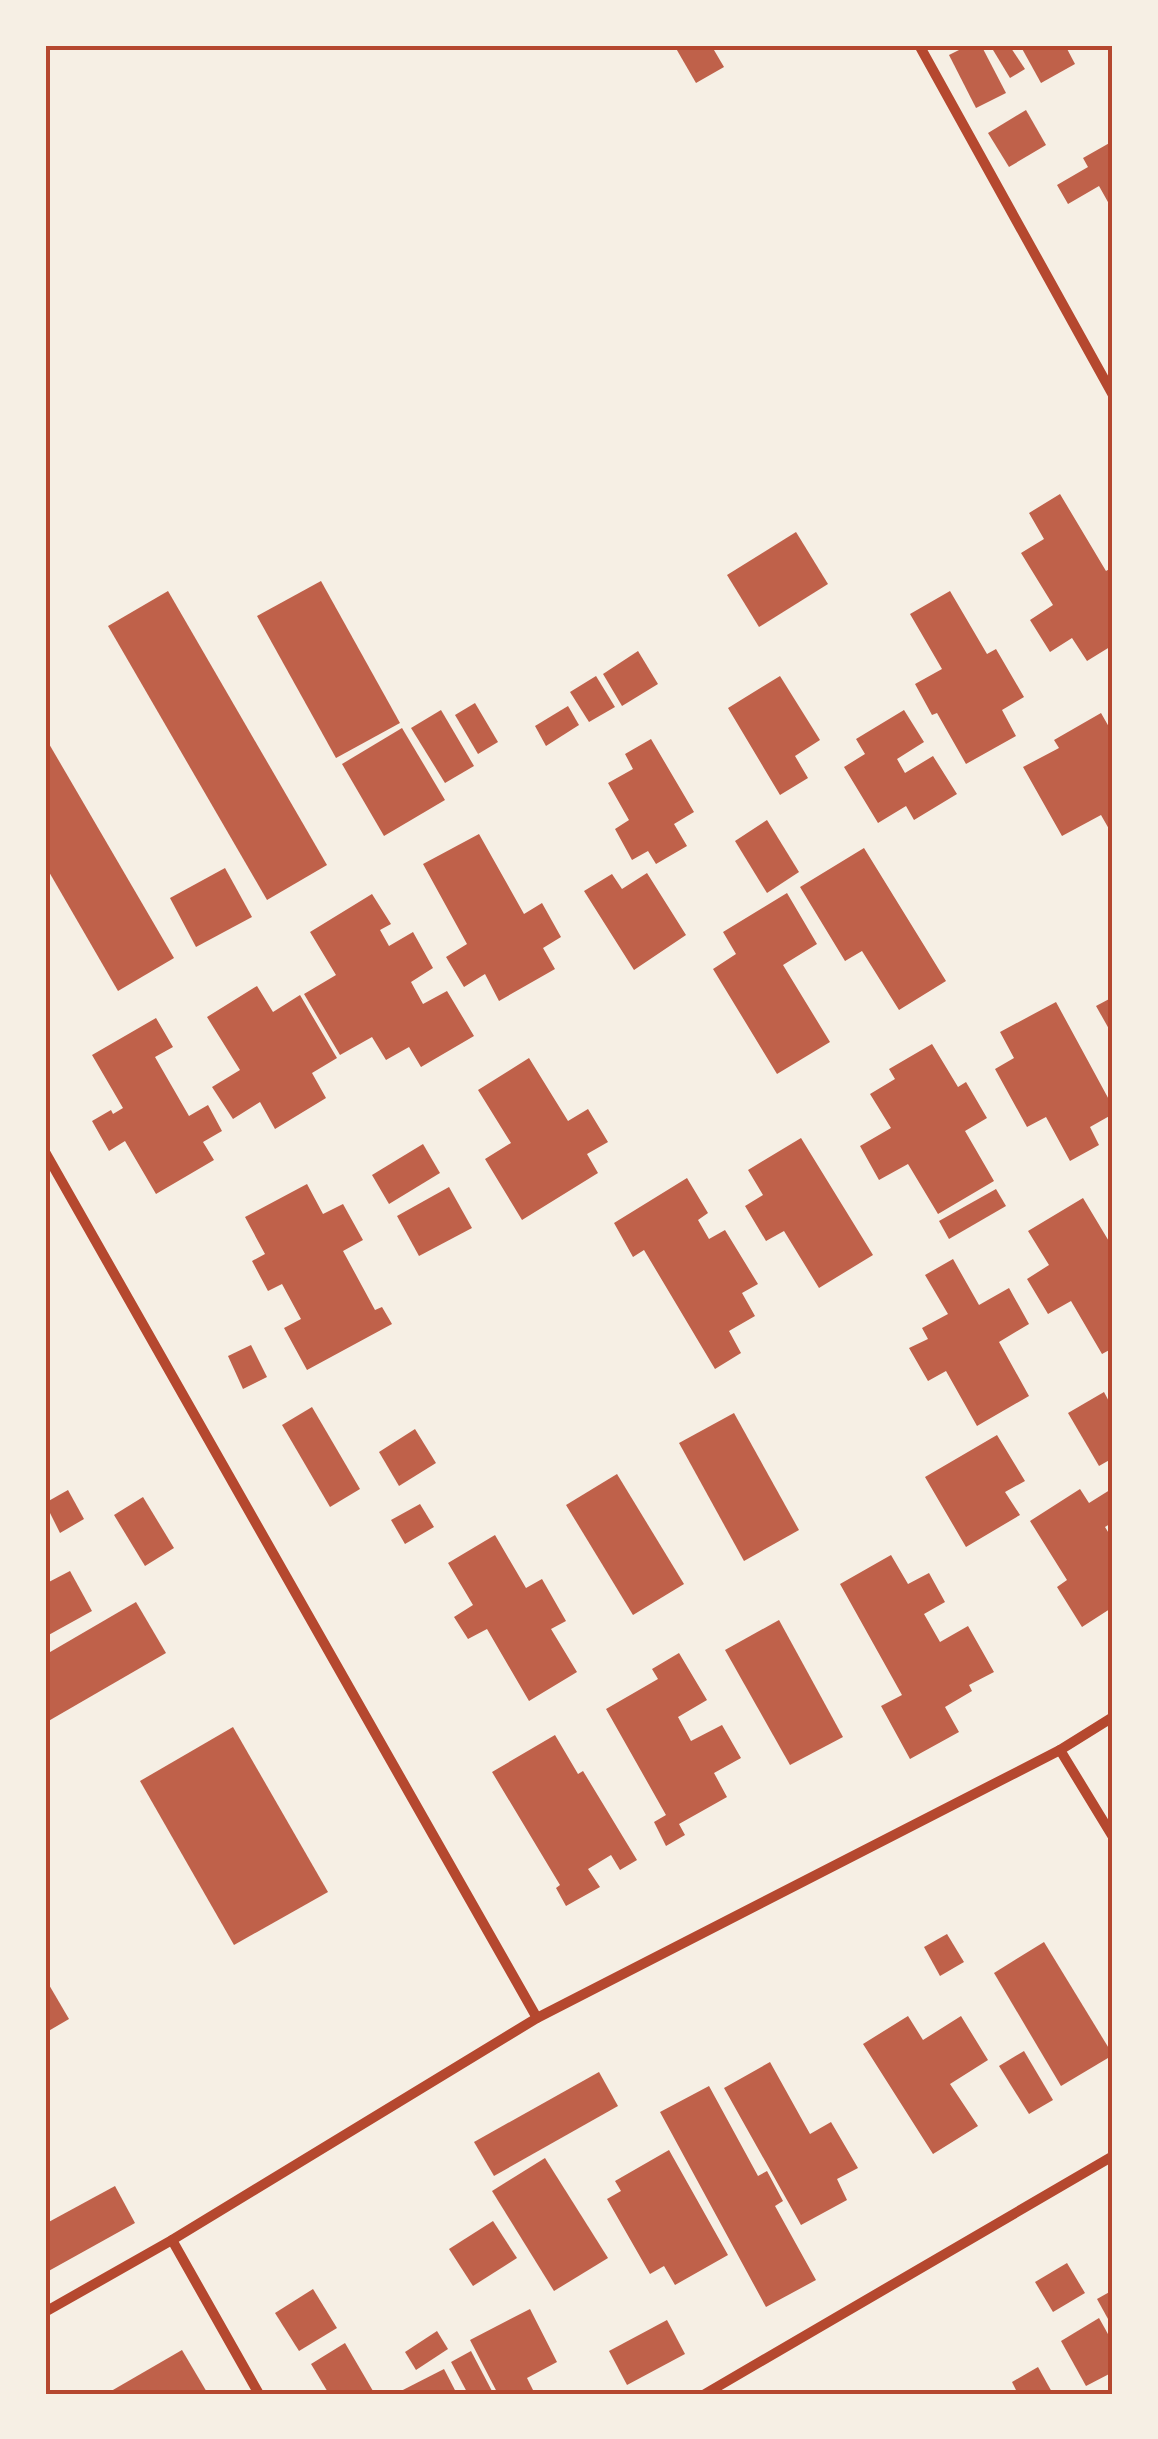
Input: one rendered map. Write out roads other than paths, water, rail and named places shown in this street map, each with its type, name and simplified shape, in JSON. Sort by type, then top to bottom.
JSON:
[{"type":"street","points":[[919,45],[1113,395]]},
{"type":"street","points":[[45,1152],[537,2018]]},
{"type":"street","points":[[45,2312],[172,2240],[537,2018],[1060,1750],[1113,1717]]},
{"type":"street","points":[[1060,1750],[1113,1837]]},
{"type":"street","points":[[705,2394],[1113,2156]]},
{"type":"street","points":[[172,2240],[259,2394]]}]
